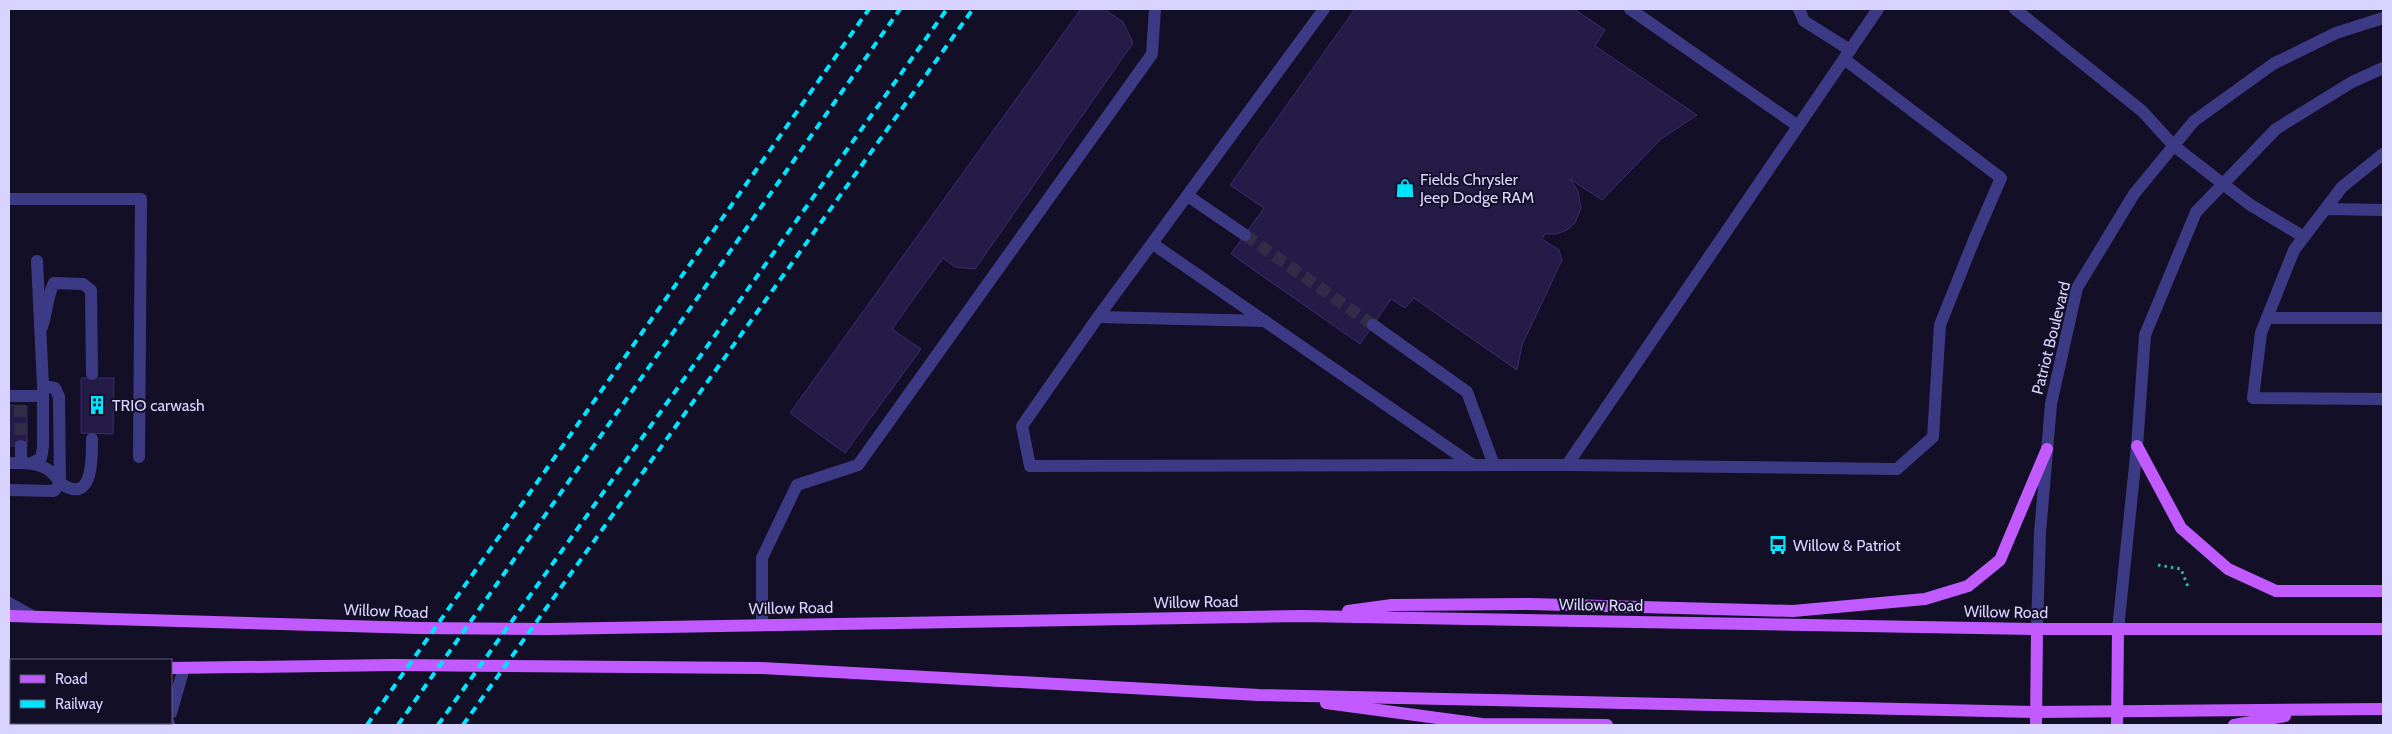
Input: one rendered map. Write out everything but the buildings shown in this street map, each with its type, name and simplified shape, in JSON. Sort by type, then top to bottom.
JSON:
[{"type":"main road","points":[[2137,446],[2180,528],[2228,569],[2276,591],[2383,591]]},
{"type":"main road","points":[[1302,616],[1392,605],[1530,604],[1793,611],[1925,599],[1968,586],[2000,560],[2047,449]]},
{"type":"main road","name":"Willow Road","points":[[9,616],[418,628],[549,629],[1302,616],[2037,629],[2383,629]]},
{"type":"main road","name":"Patriot Boulevard","points":[[2036,725],[2037,629]]},
{"type":"main road","points":[[2116,725],[2118,629]]},
{"type":"main road","points":[[172,668],[402,664],[760,668],[1259,695],[2036,712],[2383,709]]},
{"type":"main road","points":[[1259,695],[1482,724],[1607,725]]},
{"type":"main road","points":[[2234,725],[2319,710]]},
{"type":"street","points":[[762,625],[762,558],[797,485],[858,465],[1152,54],[1155,9]]},
{"type":"street","points":[[1324,9],[1098,317],[1022,426],[1030,466],[1567,465],[1897,469],[1933,437],[1940,325],[2001,178],[1804,21],[1799,9]]},
{"type":"street","points":[[1630,9],[1798,126]]},
{"type":"street","points":[[1567,465],[1878,9]]},
{"type":"street","points":[[2015,9],[2142,111],[2174,146],[2248,204],[2304,237]]},
{"type":"street","name":"Patriot Boulevard","points":[[2037,629],[2040,534],[2051,404],[2077,288],[2134,194],[2194,121],[2273,64],[2336,33],[2383,18]]},
{"type":"street","points":[[2118,629],[2137,446],[2146,335],[2196,212],[2276,129],[2352,82],[2383,68]]},
{"type":"street","points":[[2383,154],[2342,187],[2294,250],[2261,333],[2253,398],[2383,399]]},
{"type":"street","points":[[1188,196],[1245,235]]},
{"type":"street","points":[[9,199],[141,199],[139,457]]},
{"type":"street","points":[[2326,208],[2383,210]]},
{"type":"street","points":[[1153,244],[1473,465]]},
{"type":"street","points":[[21,463],[41,458],[43,447],[43,391],[37,261]]},
{"type":"street","points":[[39,334],[54,283],[83,284],[91,290],[92,374]]},
{"type":"street","points":[[1098,317],[1265,321]]},
{"type":"street","points":[[2267,318],[2383,318]]},
{"type":"street","points":[[1373,325],[1467,392],[1494,465]]},
{"type":"street","points":[[9,490],[54,491],[60,483],[59,397],[55,388],[16,399]]},
{"type":"street","points":[[21,463],[51,471],[60,483],[69,489],[78,488],[86,482],[92,463],[92,439]]},
{"type":"street","points":[[21,446],[21,463]]},
{"type":"street","points":[[9,603],[32,616]]},
{"type":"street","points":[[172,710],[184,668]]},
{"type":"path","points":[[2158,565],[2180,569],[2189,589]]},
{"type":"tunnel","points":[[1245,235],[1373,325]]},
{"type":"tunnel","points":[[20,405],[21,446]]},
{"type":"railway","points":[[367,725],[869,9]]},
{"type":"railway","points":[[398,725],[900,9]]},
{"type":"railway","points":[[438,725],[947,9]]},
{"type":"railway","points":[[463,725],[973,9]]},
{"type":"place","name":"Fields Chrysler Jeep Dodge RAM","points":[[1405,188]]},
{"type":"place","name":"TRIO carwash","points":[[97,405]]},
{"type":"place","name":"Willow & Patriot","points":[[1778,545]]}]
